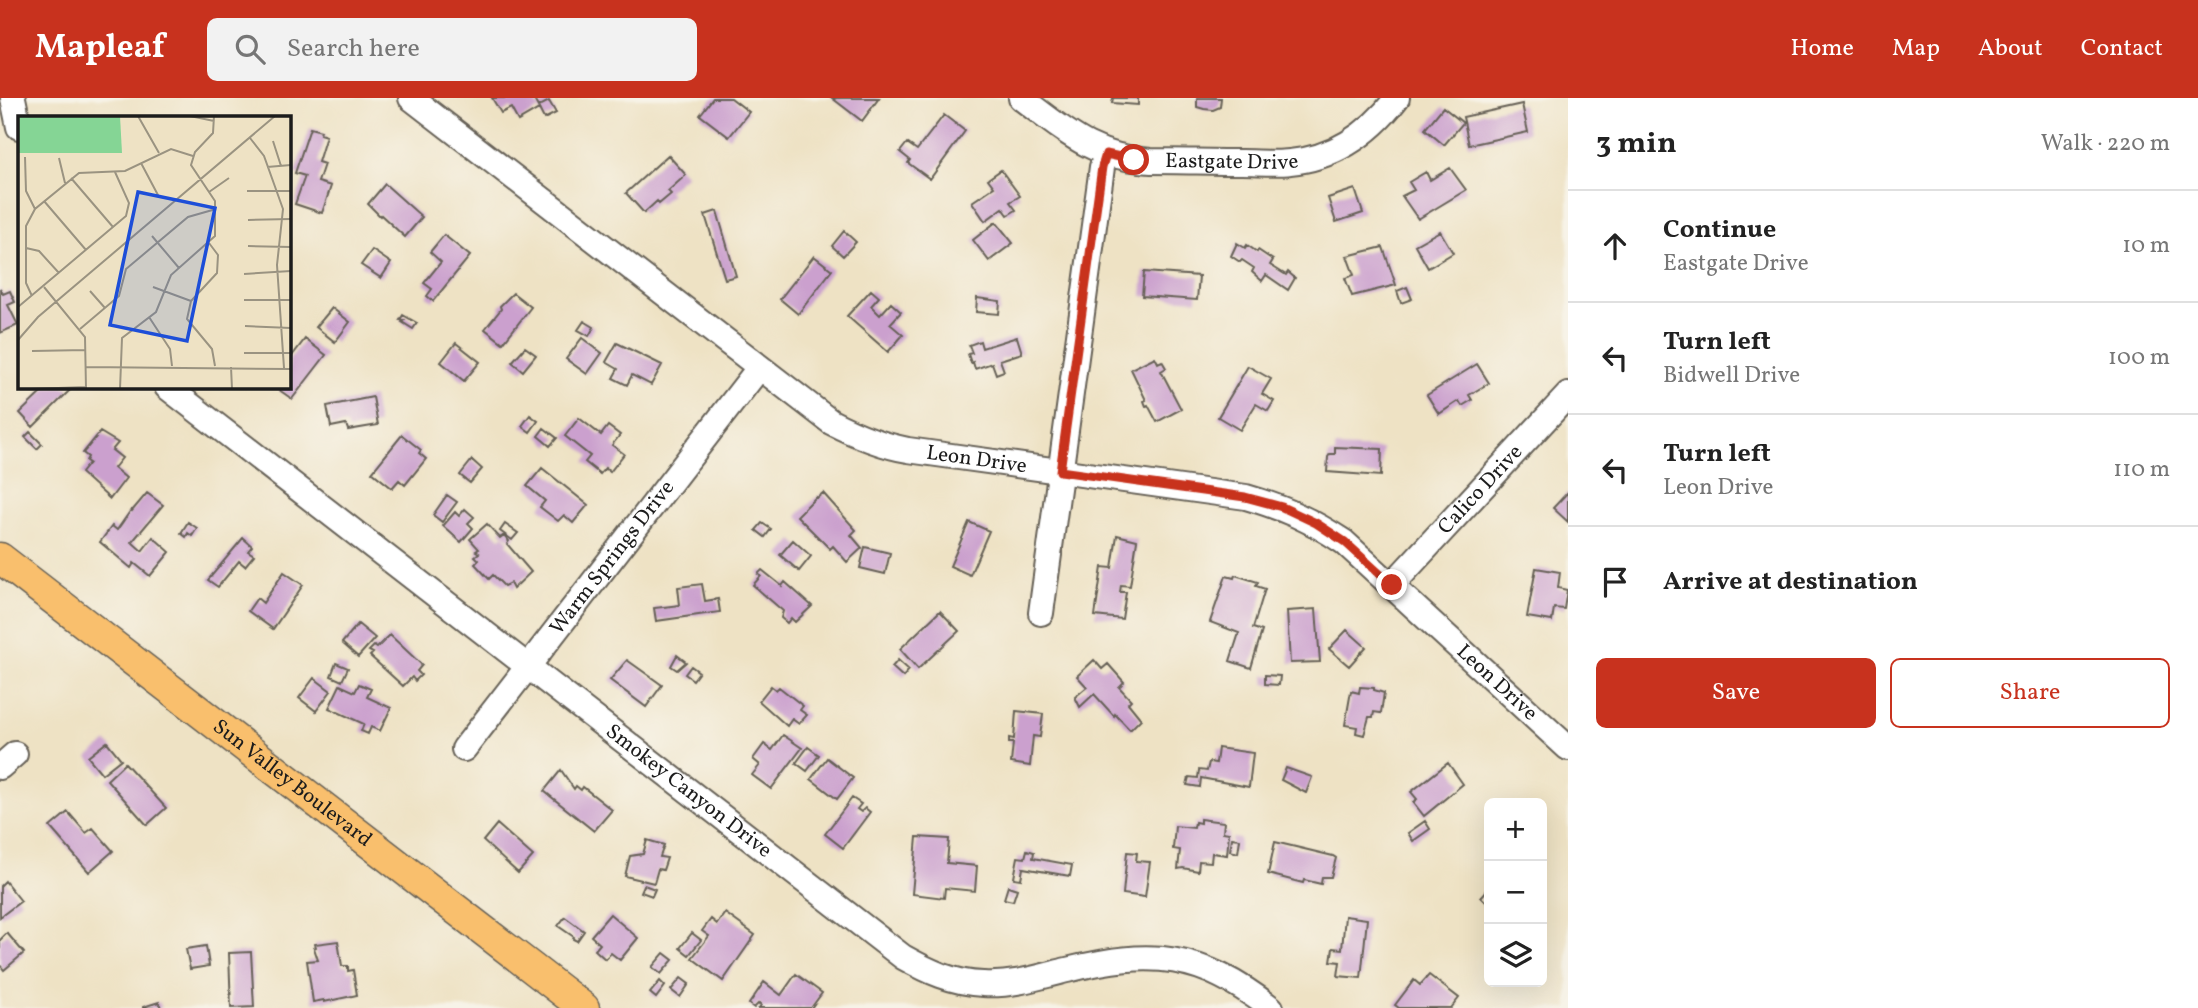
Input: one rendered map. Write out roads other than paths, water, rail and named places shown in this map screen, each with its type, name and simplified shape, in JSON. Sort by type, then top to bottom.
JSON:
[{"type":"main road","name":"Sun Valley Boulevard","points":[[0,558],[584,1008]]},
{"type":"street","points":[[13,98],[18,122]]},
{"type":"street","name":"Leon Drive","points":[[411,98],[831,422],[857,436],[885,446],[1245,497],[1282,507],[1316,523],[1345,542],[1568,748]]},
{"type":"street","name":"Eastgate Drive","points":[[1021,98],[1077,140],[1106,154],[1151,161],[1290,162],[1321,156],[1345,145],[1367,131],[1397,98]]},
{"type":"street","points":[[1041,613],[1102,167],[1106,154]]},
{"type":"street","name":"Warm Springs Drive","points":[[464,749],[760,368]]},
{"type":"street","name":"Smokey Canyon Drive","points":[[168,388],[903,957],[927,971],[973,983],[1012,983],[1122,958],[1154,958],[1189,963],[1219,974],[1245,988],[1271,1008]]},
{"type":"street","name":"Calico Drive","points":[[1392,585],[1568,395]]}]
